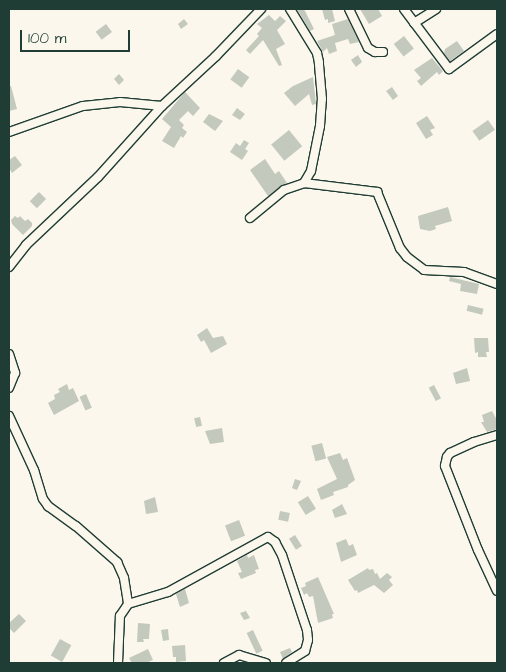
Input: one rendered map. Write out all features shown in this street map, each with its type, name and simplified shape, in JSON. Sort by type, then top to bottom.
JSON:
[{"type":"street","points":[[9,267],[26,245],[98,177],[162,106],[216,56],[261,9]]},
{"type":"street","points":[[290,9],[316,53],[322,99],[320,126],[313,162],[304,183]]},
{"type":"street","points":[[349,9],[368,48],[375,52],[383,52]]},
{"type":"street","points":[[404,9],[449,69],[497,34]]},
{"type":"street","points":[[414,23],[436,9]]},
{"type":"street","points":[[9,132],[83,106],[120,102],[162,106]]},
{"type":"street","points":[[250,218],[284,190],[304,183],[377,192],[400,248],[407,258],[424,270],[464,272],[497,284]]},
{"type":"street","points":[[9,354],[15,373],[9,388]]},
{"type":"street","points":[[9,416],[34,470],[43,499],[48,506],[76,526],[117,562],[124,578],[128,604]]},
{"type":"street","points":[[497,435],[474,442],[450,453],[445,466],[478,550],[497,591]]},
{"type":"street","points":[[118,663],[120,616],[128,604],[168,592],[212,569],[263,538],[272,538],[282,555],[292,582],[308,640],[305,651],[286,663]]},
{"type":"street","points":[[224,663],[239,655],[266,663]]},
{"type":"building","points":[[297,9],[304,9],[314,29],[310,31]]},
{"type":"building","points":[[322,9],[332,9],[335,21],[328,23],[328,19],[325,20]]},
{"type":"building","points":[[360,9],[378,9],[382,16],[369,24]]},
{"type":"building","points":[[269,15],[275,21],[280,16],[286,21],[277,30],[285,44],[276,49],[282,65],[279,66],[263,40],[250,54],[246,50],[259,36],[257,34],[262,28],[257,24]]},
{"type":"building","points":[[184,19],[188,24],[181,29],[178,24]]},
{"type":"building","points":[[348,19],[359,42],[350,44],[348,39],[335,43],[337,51],[329,54],[327,48],[323,52],[317,41],[335,35],[332,24]]},
{"type":"building","points":[[106,24],[112,32],[102,40],[96,32]]},
{"type":"building","points":[[404,36],[414,49],[404,57],[394,44]]},
{"type":"building","points":[[457,41],[464,51],[450,61],[444,53],[445,49]]},
{"type":"building","points":[[358,55],[362,62],[356,67],[351,60]]},
{"type":"building","points":[[432,58],[443,71],[439,75],[437,72],[421,86],[417,81],[421,78],[414,70]]},
{"type":"building","points":[[238,69],[249,77],[242,88],[230,80]]},
{"type":"building","points":[[119,74],[124,80],[119,85],[114,79]]},
{"type":"building","points":[[313,77],[316,104],[312,105],[309,94],[295,106],[284,93],[293,86]]},
{"type":"building","points":[[9,86],[11,86],[17,109],[9,111]]},
{"type":"building","points":[[392,87],[398,96],[393,100],[386,91]]},
{"type":"building","points":[[185,92],[200,108],[193,116],[188,111],[179,120],[184,125],[182,128],[187,132],[183,138],[181,136],[174,148],[162,141],[171,127],[162,119]]},
{"type":"building","points":[[237,108],[245,114],[240,120],[232,115]]},
{"type":"building","points":[[209,114],[223,121],[215,131],[203,122]]},
{"type":"building","points":[[427,116],[435,128],[430,130],[433,135],[426,139],[416,123]]},
{"type":"building","points":[[488,120],[495,130],[479,141],[472,131]]},
{"type":"building","points":[[289,130],[302,146],[284,161],[271,144]]},
{"type":"building","points":[[244,140],[249,143],[245,149],[248,151],[242,160],[230,152],[236,143],[240,146]]},
{"type":"building","points":[[15,156],[22,165],[12,173],[9,168],[9,160]]},
{"type":"building","points":[[265,159],[275,174],[279,171],[287,183],[268,196],[250,170]]},
{"type":"building","points":[[39,192],[46,199],[37,208],[30,201]]},
{"type":"building","points":[[448,207],[452,221],[435,226],[436,229],[430,231],[420,229],[418,216]]},
{"type":"building","points":[[15,216],[18,218],[20,216],[25,221],[28,219],[32,223],[32,226],[23,235],[12,224],[11,220]]},
{"type":"building","points":[[450,277],[479,284],[477,294],[460,291],[461,284],[449,281]]},
{"type":"building","points":[[468,305],[484,309],[482,315],[467,311]]},
{"type":"building","points":[[207,328],[213,338],[223,336],[227,344],[211,353],[204,340],[201,342],[197,335]]},
{"type":"building","points":[[474,338],[488,338],[489,352],[486,352],[487,357],[478,357],[478,352],[475,353]]},
{"type":"building","points":[[467,368],[470,381],[456,384],[453,373]]},
{"type":"building","points":[[67,384],[69,390],[73,388],[79,401],[54,415],[48,403],[55,399],[54,395],[60,392],[58,389]]},
{"type":"building","points":[[434,385],[441,398],[436,401],[429,388]]},
{"type":"building","points":[[86,394],[92,408],[85,411],[80,397]]},
{"type":"building","points":[[492,411],[497,420],[497,429],[487,432],[481,422],[484,422],[482,415]]},
{"type":"building","points":[[200,417],[202,426],[196,427],[194,418]]},
{"type":"building","points":[[222,428],[224,442],[210,444],[205,431]]},
{"type":"building","points":[[322,443],[326,458],[316,461],[311,446]]},
{"type":"building","points":[[340,453],[343,460],[347,458],[355,480],[348,487],[333,492],[334,495],[321,500],[317,489],[337,479],[327,457]]},
{"type":"building","points":[[295,479],[301,481],[297,490],[292,488]]},
{"type":"building","points":[[308,496],[316,509],[306,515],[298,502]]},
{"type":"building","points":[[155,497],[158,512],[146,514],[144,501]]},
{"type":"building","points":[[342,504],[347,514],[335,518],[332,510]]},
{"type":"building","points":[[280,511],[290,513],[288,522],[278,520]]},
{"type":"building","points":[[239,520],[245,536],[231,541],[225,525]]},
{"type":"building","points":[[295,535],[302,546],[296,550],[289,539]]},
{"type":"building","points":[[346,539],[349,546],[353,544],[357,555],[341,562],[336,543]]},
{"type":"building","points":[[247,555],[248,558],[254,555],[259,569],[255,570],[256,573],[241,579],[238,573],[242,572],[237,561]]},
{"type":"building","points":[[368,568],[369,570],[373,569],[380,579],[387,573],[392,577],[389,580],[393,585],[384,593],[374,585],[358,593],[357,590],[355,591],[348,580]]},
{"type":"building","points":[[318,577],[334,614],[332,614],[333,618],[318,623],[313,596],[309,597],[307,593],[304,595],[301,588],[306,586],[305,583]]},
{"type":"building","points":[[185,589],[189,603],[180,607],[176,594]]},
{"type":"building","points":[[246,611],[250,618],[244,620],[240,613]]},
{"type":"building","points":[[19,614],[26,621],[14,633],[9,628],[9,623]]},
{"type":"building","points":[[138,623],[150,624],[149,639],[143,639],[144,642],[137,642]]},
{"type":"building","points":[[168,629],[169,640],[163,641],[161,630]]},
{"type":"building","points":[[253,630],[263,651],[256,654],[247,633]]},
{"type":"building","points":[[60,639],[71,645],[62,662],[51,656]]},
{"type":"building","points":[[185,645],[186,661],[176,662],[176,657],[173,657],[172,646]]},
{"type":"building","points":[[290,648],[292,652],[283,659],[280,652]]},
{"type":"building","points":[[148,649],[153,660],[146,663],[132,663],[129,658]]}]
